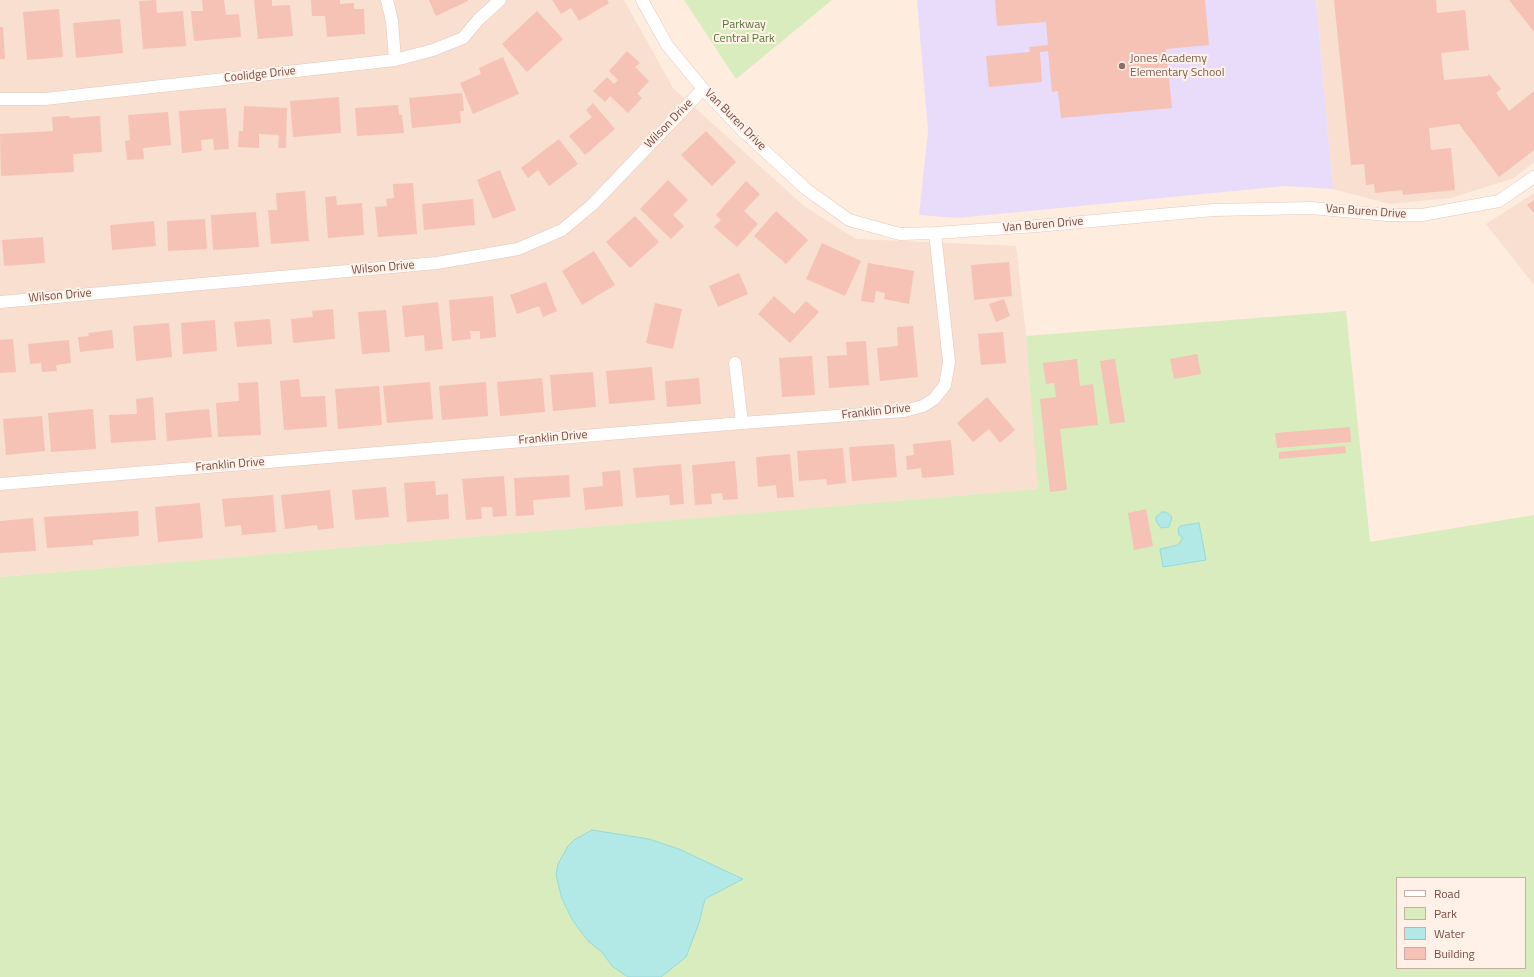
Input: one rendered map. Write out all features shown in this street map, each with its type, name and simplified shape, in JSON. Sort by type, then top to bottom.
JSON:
[{"type":"street","points":[[387,0],[392,21],[395,60]]},
{"type":"street","name":"Coolidge Drive","points":[[0,99],[45,99],[395,60],[433,50],[463,38],[478,20],[500,0]]},
{"type":"street","name":"Van Buren Drive","points":[[642,0],[667,45],[703,89],[743,131],[806,189],[849,220],[900,234],[1037,226],[1214,210],[1311,208],[1387,214],[1422,215],[1499,201],[1534,177]]},
{"type":"street","name":"Wilson Drive","points":[[0,302],[438,263],[518,249],[562,230],[592,205],[703,89]]},
{"type":"street","name":"Franklin Drive","points":[[0,484],[904,411],[923,406],[934,399],[945,385],[950,362],[935,233]]},
{"type":"street","points":[[735,363],[742,423]]},
{"type":"shaded area","points":[[0,0],[624,0],[673,88],[804,206],[856,239],[1016,246],[1026,336],[1039,489],[0,577]]},
{"type":"shaded area","name":"Jones Academy Elementary School","points":[[917,0],[1316,0],[1333,189],[1285,186],[957,218],[919,215],[928,131]]},
{"type":"shaded area","points":[[1316,0],[1534,0],[1534,162],[1514,178],[1451,198],[1390,204],[1333,189]]},
{"type":"shaded area","points":[[1534,193],[1534,285],[1486,224]]},
{"type":"green space","name":"Parkway Central Park","points":[[684,0],[832,0],[736,79]]},
{"type":"green space","points":[[1346,311],[1370,542],[1534,515],[1534,977],[0,977],[0,577],[1038,489],[1026,336]]},
{"type":"water","points":[[1162,512],[1169,514],[1172,517],[1169,527],[1161,528],[1156,521],[1156,517]]},
{"type":"water","points":[[1199,523],[1206,560],[1163,567],[1160,549],[1178,545],[1183,538],[1179,535],[1178,529],[1180,526]]},
{"type":"water","points":[[592,830],[649,839],[679,849],[743,879],[705,899],[699,923],[686,957],[661,977],[628,977],[612,966],[602,952],[588,941],[573,921],[562,899],[556,875],[558,864],[568,846],[574,840]]},
{"type":"building","points":[[156,0],[157,13],[183,11],[186,46],[143,49],[139,1]]},
{"type":"building","points":[[202,0],[224,0],[226,15],[239,14],[241,37],[194,41],[191,11],[203,11]]},
{"type":"building","points":[[254,0],[272,0],[272,6],[290,5],[293,36],[258,39]]},
{"type":"building","points":[[311,0],[340,0],[340,4],[354,3],[354,9],[364,9],[365,34],[327,37],[325,16],[312,16]]},
{"type":"building","points":[[429,0],[468,0],[468,1],[436,16]]},
{"type":"building","points":[[552,0],[607,0],[609,3],[579,21],[571,8],[561,14]]},
{"type":"building","points":[[995,0],[1205,0],[1209,45],[1166,49],[1172,108],[1061,118],[1058,91],[1052,92],[1048,51],[1040,52],[1042,82],[989,87],[986,56],[1030,52],[1029,47],[1048,45],[1046,22],[997,26]]},
{"type":"building","points":[[1334,0],[1436,0],[1437,13],[1465,10],[1469,50],[1441,53],[1444,80],[1488,76],[1489,74],[1501,89],[1496,93],[1509,111],[1534,91],[1534,150],[1499,177],[1459,124],[1429,128],[1431,150],[1451,148],[1455,190],[1403,195],[1402,190],[1375,193],[1374,184],[1366,185],[1364,164],[1351,165]]},
{"type":"building","points":[[1509,0],[1534,0],[1534,32]]},
{"type":"building","points":[[59,9],[63,57],[27,60],[23,12]]},
{"type":"building","points":[[537,11],[563,39],[527,72],[502,44]]},
{"type":"building","points":[[120,19],[123,53],[76,58],[73,23]]},
{"type":"building","points":[[0,27],[3,27],[5,59],[0,59]]},
{"type":"building","points":[[627,51],[640,63],[635,67],[649,81],[637,94],[642,98],[628,113],[610,96],[605,102],[593,91],[607,77],[614,84],[618,80],[609,71]]},
{"type":"building","points":[[503,57],[519,94],[473,114],[460,83],[481,74],[479,68]]},
{"type":"building","points":[[462,93],[464,111],[460,111],[461,123],[412,128],[409,98]]},
{"type":"building","points":[[339,97],[341,133],[293,137],[290,101]]},
{"type":"building","points":[[593,103],[615,129],[585,155],[569,136],[592,117],[586,110]]},
{"type":"building","points":[[398,105],[399,115],[402,115],[404,133],[357,136],[355,108]]},
{"type":"building","points":[[244,106],[287,108],[286,148],[278,148],[279,135],[259,134],[259,148],[238,147],[239,131],[243,131]]},
{"type":"building","points":[[226,108],[229,149],[214,150],[213,139],[201,140],[202,151],[182,153],[179,111]]},
{"type":"building","points":[[168,112],[171,145],[143,148],[144,159],[127,160],[125,141],[130,140],[128,115]]},
{"type":"building","points":[[69,116],[70,118],[100,116],[102,152],[73,154],[74,172],[1,176],[0,134],[53,131],[52,117]]},
{"type":"building","points":[[706,131],[736,162],[712,186],[681,155]]},
{"type":"building","points":[[559,139],[578,164],[549,186],[538,170],[528,178],[521,168]]},
{"type":"building","points":[[500,170],[516,210],[493,219],[477,180]]},
{"type":"building","points":[[668,180],[688,200],[673,215],[684,226],[671,239],[640,209]]},
{"type":"building","points":[[746,181],[760,194],[744,211],[758,224],[737,247],[714,227],[721,220],[716,215]]},
{"type":"building","points":[[413,183],[417,234],[378,237],[375,207],[387,206],[386,199],[394,198],[393,184]]},
{"type":"building","points":[[305,191],[309,241],[271,244],[268,210],[277,210],[276,193]]},
{"type":"building","points":[[336,196],[337,205],[362,203],[364,235],[328,238],[325,197]]},
{"type":"building","points":[[473,199],[475,225],[424,230],[422,204]]},
{"type":"building","points":[[1534,200],[1534,213],[1527,205]]},
{"type":"building","points":[[776,211],[808,240],[786,264],[754,236]]},
{"type":"building","points":[[256,212],[259,247],[213,250],[211,215]]},
{"type":"building","points":[[635,216],[659,242],[630,268],[606,242]]},
{"type":"building","points":[[205,219],[207,249],[168,251],[167,221]]},
{"type":"building","points":[[154,221],[156,246],[112,250],[110,225]]},
{"type":"building","points":[[43,237],[45,263],[4,266],[2,240]]},
{"type":"building","points":[[822,243],[861,261],[845,296],[806,279]]},
{"type":"building","points":[[594,251],[615,285],[582,305],[562,271]]},
{"type":"building","points":[[1009,262],[1012,296],[974,300],[971,265]]},
{"type":"building","points":[[868,263],[914,271],[909,304],[884,299],[885,293],[876,291],[874,303],[861,301]]},
{"type":"building","points":[[739,273],[748,294],[718,307],[709,286]]},
{"type":"building","points":[[546,282],[557,311],[543,317],[539,306],[517,314],[510,295]]},
{"type":"building","points":[[493,296],[496,337],[480,339],[480,331],[470,331],[471,339],[452,341],[449,300]]},
{"type":"building","points":[[774,296],[794,314],[806,301],[819,312],[790,343],[758,314]]},
{"type":"building","points":[[1004,299],[1010,316],[996,322],[989,304]]},
{"type":"building","points":[[438,302],[443,349],[425,351],[424,335],[405,337],[402,306]]},
{"type":"building","points":[[655,303],[682,309],[673,349],[646,343]]},
{"type":"building","points":[[333,309],[335,339],[293,343],[291,319],[313,317],[312,311]]},
{"type":"building","points":[[386,310],[390,352],[362,354],[358,312]]},
{"type":"building","points":[[270,319],[272,344],[237,347],[234,322]]},
{"type":"building","points":[[215,320],[217,351],[183,354],[181,323]]},
{"type":"building","points":[[169,323],[172,357],[136,361],[133,326]]},
{"type":"building","points":[[913,326],[918,377],[880,381],[877,348],[898,346],[897,327]]},
{"type":"building","points":[[112,330],[114,348],[80,352],[78,337],[89,336],[88,333]]},
{"type":"building","points":[[1003,332],[1006,363],[981,365],[978,334]]},
{"type":"building","points":[[13,339],[16,372],[0,373],[0,340]]},
{"type":"building","points":[[69,340],[71,363],[56,365],[57,371],[42,372],[41,363],[30,364],[28,344]]},
{"type":"building","points":[[866,341],[869,385],[829,388],[827,356],[847,355],[846,342]]},
{"type":"building","points":[[1197,354],[1201,374],[1174,379],[1170,359]]},
{"type":"building","points":[[812,356],[815,395],[782,397],[779,358]]},
{"type":"building","points":[[1077,359],[1080,386],[1093,384],[1098,425],[1060,429],[1067,490],[1050,492],[1040,399],[1056,397],[1054,383],[1046,384],[1043,363]]},
{"type":"building","points":[[1115,359],[1125,422],[1110,424],[1100,361]]},
{"type":"building","points":[[652,367],[655,400],[609,404],[606,371]]},
{"type":"building","points":[[593,372],[596,407],[553,411],[550,375]]},
{"type":"building","points":[[542,378],[545,412],[500,416],[497,382]]},
{"type":"building","points":[[699,378],[701,404],[667,407],[665,381]]},
{"type":"building","points":[[299,379],[301,397],[325,396],[327,427],[284,430],[280,381]]},
{"type":"building","points":[[258,382],[261,435],[218,437],[216,403],[239,401],[238,383]]},
{"type":"building","points":[[430,382],[433,419],[387,423],[383,386]]},
{"type":"building","points":[[486,382],[488,416],[442,420],[439,386]]},
{"type":"building","points":[[379,386],[382,425],[338,429],[335,389]]},
{"type":"building","points":[[153,397],[156,440],[111,443],[109,415],[137,414],[136,399]]},
{"type":"building","points":[[987,397],[1015,430],[1000,443],[989,429],[973,442],[957,423]]},
{"type":"building","points":[[93,409],[96,449],[51,452],[48,413]]},
{"type":"building","points":[[209,409],[212,437],[167,441],[165,413]]},
{"type":"building","points":[[42,416],[45,451],[6,455],[3,419]]},
{"type":"building","points":[[1350,427],[1351,442],[1277,448],[1275,433]]},
{"type":"building","points":[[951,440],[954,475],[922,478],[921,468],[907,470],[906,456],[914,455],[913,444]]},
{"type":"building","points":[[894,444],[897,477],[852,481],[849,447]]},
{"type":"building","points":[[1345,446],[1346,453],[1279,459],[1279,452]]},
{"type":"building","points":[[843,448],[846,483],[827,485],[826,479],[799,481],[797,451]]},
{"type":"building","points":[[790,454],[794,497],[777,498],[776,485],[758,487],[756,457]]},
{"type":"building","points":[[735,461],[738,499],[723,500],[722,493],[711,494],[712,504],[695,505],[692,465]]},
{"type":"building","points":[[681,464],[684,504],[670,505],[669,495],[636,498],[633,468]]},
{"type":"building","points":[[620,470],[623,506],[585,510],[583,488],[603,486],[602,472]]},
{"type":"building","points":[[569,475],[570,497],[533,500],[534,515],[516,516],[514,478]]},
{"type":"building","points":[[504,476],[507,516],[493,517],[492,507],[481,507],[482,519],[466,520],[462,479]]},
{"type":"building","points":[[435,481],[436,495],[448,494],[449,519],[407,522],[404,483]]},
{"type":"building","points":[[386,487],[389,517],[355,520],[352,490]]},
{"type":"building","points":[[330,490],[334,528],[318,530],[317,525],[285,529],[281,495]]},
{"type":"building","points":[[273,495],[276,532],[242,535],[241,525],[225,527],[222,499]]},
{"type":"building","points":[[200,503],[203,538],[158,542],[155,507]]},
{"type":"building","points":[[1146,509],[1153,546],[1134,550],[1128,513]]},
{"type":"building","points":[[138,511],[139,536],[93,540],[93,545],[47,548],[44,517]]},
{"type":"building","points":[[33,518],[36,551],[0,553],[0,521]]},
{"type":"place","name":"Jones Academy Elementary School","points":[[1122,66]]}]
